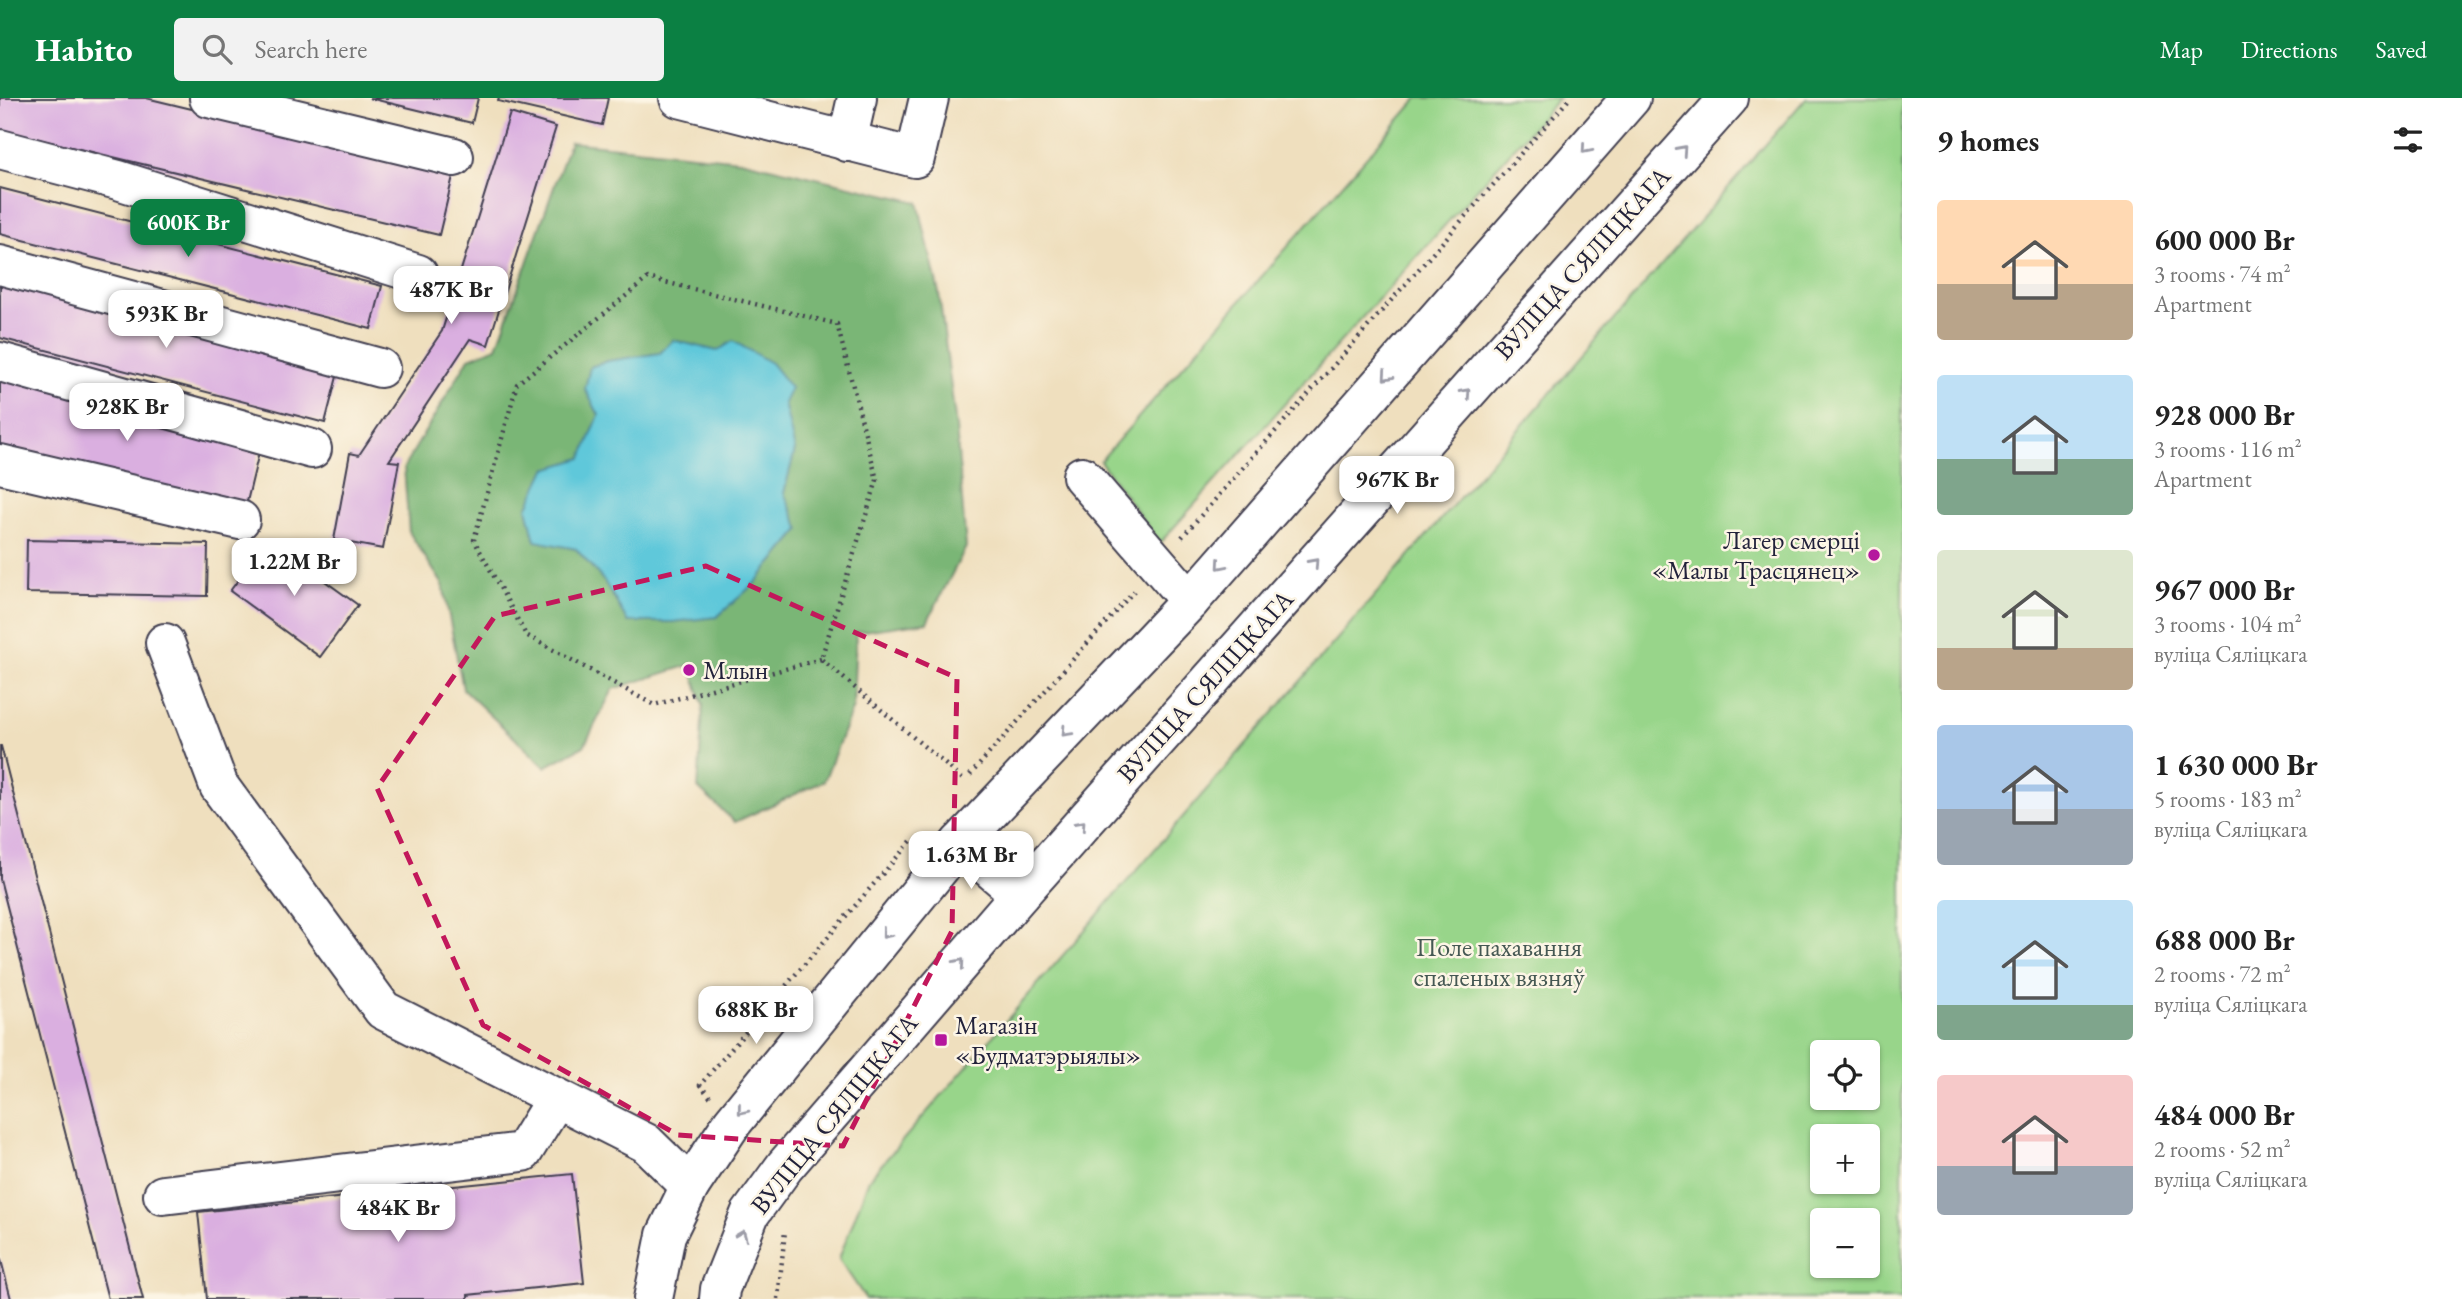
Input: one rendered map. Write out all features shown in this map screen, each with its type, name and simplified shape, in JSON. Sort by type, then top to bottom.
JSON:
[{"type":"main road","points":[[209,98],[454,157]]},
{"type":"main road","points":[[678,98],[915,158],[929,98]]},
{"type":"main road","points":[[847,142],[857,98]]},
{"type":"main road","points":[[653,1299],[666,1235],[690,1186],[732,1123],[961,843],[1190,601],[1631,98]]},
{"type":"main road","name":"ВУЛІЦА СЯЛІЦКАГА","points":[[719,1299],[720,1289],[750,1214],[785,1166],[1020,894],[1729,98]]},
{"type":"main road","points":[[0,149],[118,180],[418,274]]},
{"type":"main road","points":[[0,265],[380,368]]},
{"type":"main road","points":[[0,362],[312,449]]},
{"type":"main road","points":[[0,464],[240,520]]},
{"type":"main road","points":[[1082,476],[1190,601]]},
{"type":"main road","points":[[165,643],[219,786],[383,1010],[646,1143],[690,1186]]},
{"type":"main road","points":[[961,843],[1020,894]]},
{"type":"main road","points":[[163,1195],[523,1152],[556,1098]]},
{"type":"path","points":[[648,278],[837,324],[877,480],[821,659],[654,705],[526,635],[474,540],[517,384],[648,278]]},
{"type":"path","points":[[821,659],[965,781]]},
{"type":"highlighted area","points":[[706,566],[957,678],[952,931],[843,1146],[678,1135],[483,1025],[377,788],[495,616]]},
{"type":"green space","points":[[1418,98],[1559,98],[1160,543],[1100,461]]},
{"type":"green space","name":"Поле пахавання спаленых вязняў","points":[[1806,98],[1902,98],[1902,1299],[866,1299],[839,1259],[869,1179]]},
{"type":"green space","points":[[570,142],[740,160],[918,202],[939,293],[956,427],[966,547],[927,622],[856,632],[853,707],[824,781],[735,822],[698,788],[703,704],[690,665],[613,689],[584,746],[545,767],[463,689],[443,585],[409,532],[404,467],[469,358],[497,347]]},
{"type":"water","points":[[673,340],[717,351],[733,341],[771,363],[791,388],[784,403],[795,450],[784,493],[800,530],[755,583],[717,617],[673,622],[628,622],[604,581],[576,549],[535,541],[527,508],[546,469],[582,458],[599,415],[585,389],[590,367],[607,361],[660,353]]},
{"type":"building","points":[[0,98],[146,98],[454,172],[439,235],[0,130]]},
{"type":"building","points":[[369,98],[478,98],[472,123]]},
{"type":"building","points":[[499,98],[608,98],[602,125],[498,101]]},
{"type":"building","points":[[510,113],[556,127],[488,345],[470,339],[389,461],[399,462],[383,549],[334,540],[350,453],[359,455],[442,331]]},
{"type":"building","points":[[0,188],[382,286],[371,329],[0,234]]},
{"type":"building","points":[[0,276],[340,365],[325,423],[0,338]]},
{"type":"building","points":[[0,375],[262,440],[245,510],[0,449]]},
{"type":"building","points":[[27,540],[208,544],[207,596],[26,593]]},
{"type":"building","points":[[268,540],[358,605],[320,657],[230,591]]},
{"type":"building","points":[[0,746],[143,1299],[108,1299],[0,879]]},
{"type":"building","points":[[572,1174],[584,1283],[468,1295],[468,1299],[207,1299],[198,1212]]},
{"type":"building","points":[[1,1260],[11,1299],[0,1299]]},
{"type":"place","name":"Лагер смерці «Малы Трасцянец»","points":[[1874,555]]},
{"type":"place","name":"Млын","points":[[689,670]]},
{"type":"place","name":"Магазін «Будматэрыялы»","points":[[941,1040]]}]
